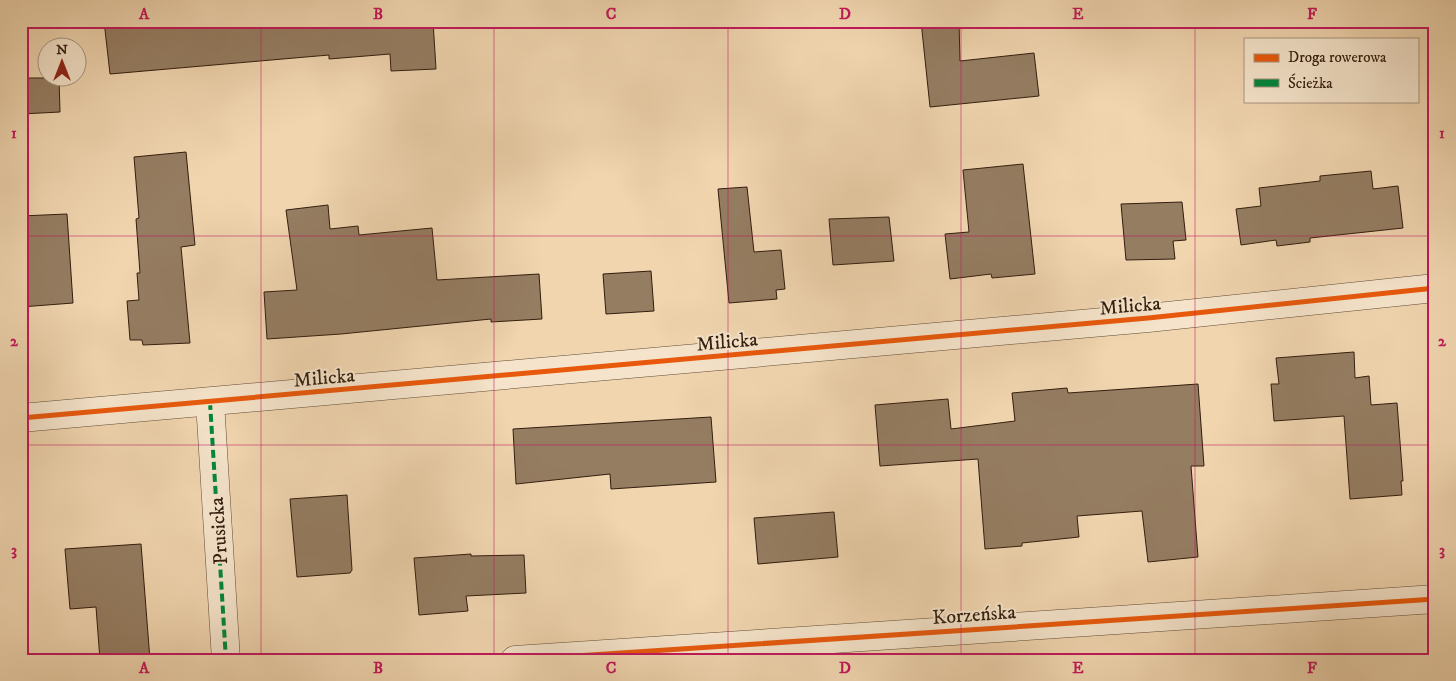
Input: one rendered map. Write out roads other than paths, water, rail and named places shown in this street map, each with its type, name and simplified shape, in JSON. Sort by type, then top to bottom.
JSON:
[{"type":"street","name":"Milicka","points":[[21,418],[1148,318],[1435,288]]},
{"type":"street","name":"Prusicka","points":[[210,402],[226,660]]},
{"type":"street","name":"Korzeńska","points":[[515,660],[1435,599]]}]
